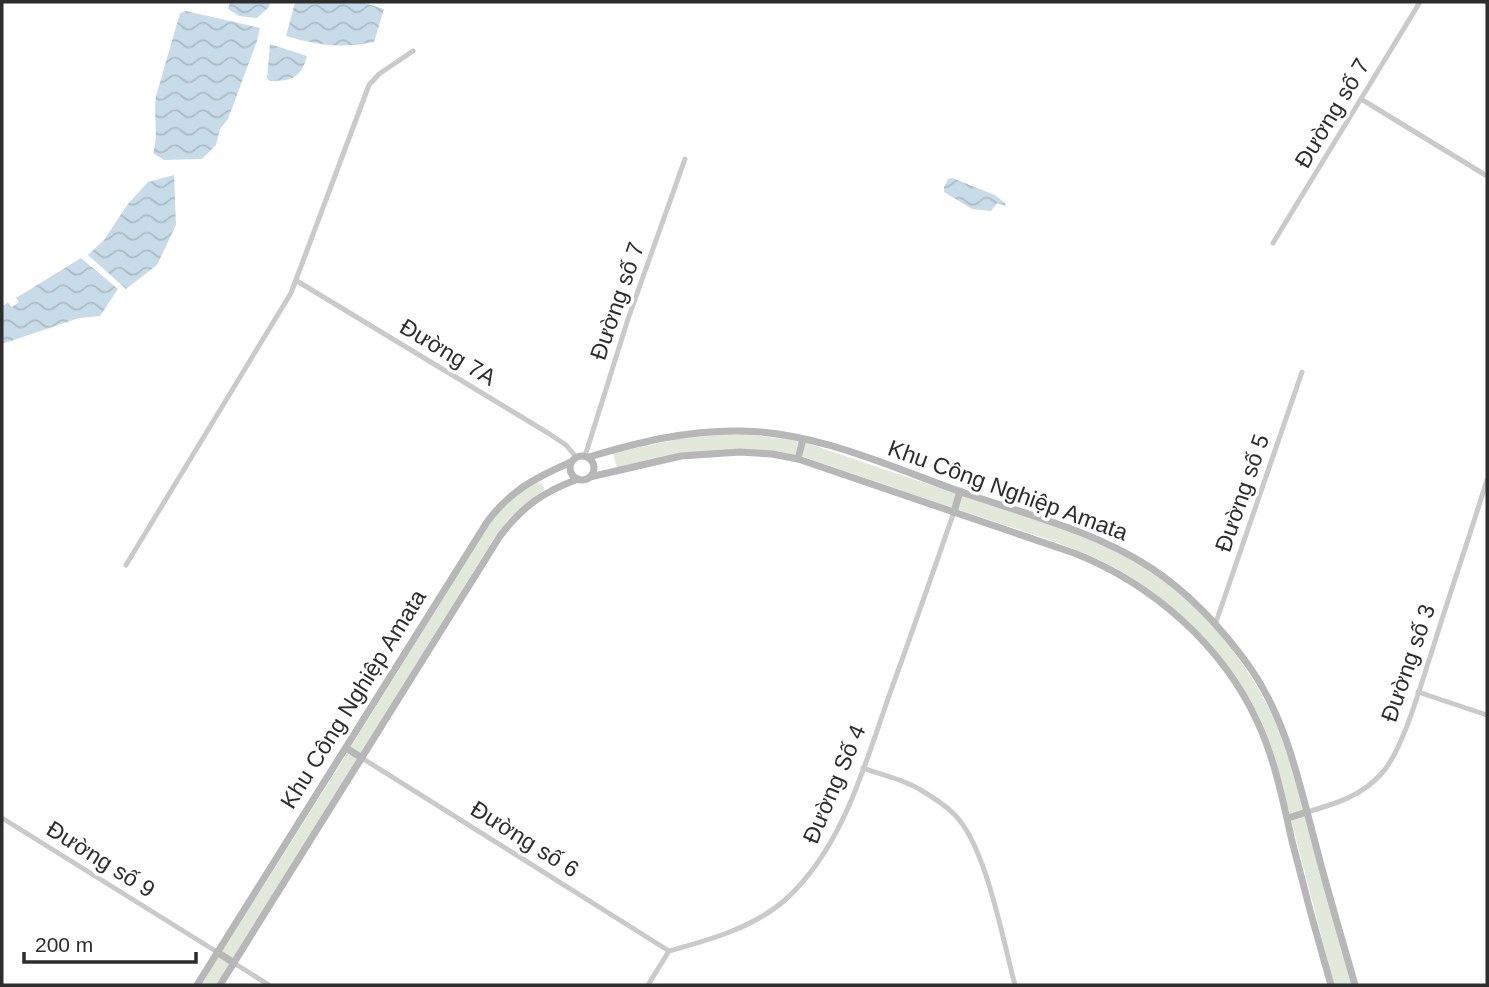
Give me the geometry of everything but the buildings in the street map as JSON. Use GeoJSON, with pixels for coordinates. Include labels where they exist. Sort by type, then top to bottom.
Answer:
{"type":"FeatureCollection","features":[{"type":"Feature","properties":{"kind":"street","name":"Đường số 7"},"geometry":{"type":"LineString","coordinates":[[1273,243],[1420,2]]}},
{"type":"Feature","properties":{"kind":"street"},"geometry":{"type":"LineString","coordinates":[[126,565],[297,281],[369,85],[379,74],[413,51]]}},
{"type":"Feature","properties":{"kind":"street"},"geometry":{"type":"LineString","coordinates":[[1361,99],[1487,176]]}},
{"type":"Feature","properties":{"kind":"street","name":"Đường số 7"},"geometry":{"type":"LineString","coordinates":[[587,456],[628,319],[685,159]]}},
{"type":"Feature","properties":{"kind":"street","name":"Đường 7A"},"geometry":{"type":"LineString","coordinates":[[297,281],[548,433],[566,445],[574,459]]}},
{"type":"Feature","properties":{"kind":"street","name":"Đường số 5"},"geometry":{"type":"LineString","coordinates":[[1215,625],[1302,372]]}},
{"type":"Feature","properties":{"kind":"street","name":"Khu Công Nghiệp Amata"},"geometry":{"type":"LineString","coordinates":[[587,456],[693,433],[743,431],[803,439],[1087,536],[1114,548],[1161,576],[1215,625],[1250,667],[1274,709],[1289,746],[1355,985]]}},
{"type":"Feature","properties":{"kind":"street"},"geometry":{"type":"LineString","coordinates":[[798,458],[803,439]]}},
{"type":"Feature","properties":{"kind":"street","name":"Khu Công Nghiệp Amata"},"geometry":{"type":"LineString","coordinates":[[590,477],[681,456],[708,453],[740,452],[798,458],[1092,561],[1143,590],[1199,637],[1238,686],[1265,740],[1331,985]]}},
{"type":"Feature","properties":{"kind":"street"},"geometry":{"type":"LineString","coordinates":[[587,456],[594,467],[590,477],[578,479],[570,471],[574,459],[587,456]]}},
{"type":"Feature","properties":{"kind":"street","name":"Khu Công Nghiệp Amata"},"geometry":{"type":"LineString","coordinates":[[197,985],[468,549],[499,506],[523,486],[574,459]]}},
{"type":"Feature","properties":{"kind":"street","name":"Khu Công Nghiệp Amata"},"geometry":{"type":"LineString","coordinates":[[220,985],[506,528],[530,503],[549,490],[578,479]]}},
{"type":"Feature","properties":{"kind":"street","name":"Đường số 3"},"geometry":{"type":"LineString","coordinates":[[1307,812],[1345,800],[1363,790],[1380,775],[1396,751],[1487,480]]}},
{"type":"Feature","properties":{"kind":"street"},"geometry":{"type":"LineString","coordinates":[[954,512],[960,491]]}},
{"type":"Feature","properties":{"kind":"street"},"geometry":{"type":"LineString","coordinates":[[1478,509],[1487,513]]}},
{"type":"Feature","properties":{"kind":"street","name":"Đường Số 4"},"geometry":{"type":"LineString","coordinates":[[669,951],[734,930],[759,918],[784,901],[814,870],[826,852],[863,768],[954,512]]}},
{"type":"Feature","properties":{"kind":"street"},"geometry":{"type":"LineString","coordinates":[[1418,692],[1487,715]]}},
{"type":"Feature","properties":{"kind":"street"},"geometry":{"type":"LineString","coordinates":[[346,748],[362,758]]}},
{"type":"Feature","properties":{"kind":"street","name":"Đường số 6"},"geometry":{"type":"LineString","coordinates":[[362,758],[669,951]]}},
{"type":"Feature","properties":{"kind":"street"},"geometry":{"type":"LineString","coordinates":[[863,768],[917,787],[954,814],[963,825],[984,872],[1015,985]]}},
{"type":"Feature","properties":{"kind":"street"},"geometry":{"type":"LineString","coordinates":[[1288,818],[1307,812]]}},
{"type":"Feature","properties":{"kind":"street","name":"Đường số 9"},"geometry":{"type":"LineString","coordinates":[[2,818],[217,952]]}},
{"type":"Feature","properties":{"kind":"street"},"geometry":{"type":"LineString","coordinates":[[648,985],[669,951]]}},
{"type":"Feature","properties":{"kind":"street"},"geometry":{"type":"LineString","coordinates":[[217,952],[269,985]]}},
{"type":"Feature","properties":{"kind":"shaded area"},"geometry":{"type":"Polygon","coordinates":[[[743,434],[800,441],[797,455],[728,450],[663,458],[617,468],[613,453],[693,436],[743,434]]]}},
{"type":"Feature","properties":{"kind":"shaded area"},"geometry":{"type":"Polygon","coordinates":[[[804,442],[957,494],[953,508],[801,456],[804,442]]]}},
{"type":"Feature","properties":{"kind":"shaded area"},"geometry":{"type":"Polygon","coordinates":[[[535,482],[542,484],[545,489],[509,519],[497,534],[360,755],[350,748],[489,524],[513,497],[535,482]]]}},
{"type":"Feature","properties":{"kind":"shaded area"},"geometry":{"type":"Polygon","coordinates":[[[961,495],[1056,527],[1112,550],[1141,566],[1193,606],[1217,630],[1256,684],[1288,752],[1304,811],[1290,815],[1274,753],[1260,718],[1230,669],[1190,624],[1144,586],[1093,557],[957,509],[961,495]]]}},
{"type":"Feature","properties":{"kind":"shaded area"},"geometry":{"type":"Polygon","coordinates":[[[348,752],[358,758],[232,960],[221,953],[348,752]]]}},
{"type":"Feature","properties":{"kind":"shaded area"},"geometry":{"type":"Polygon","coordinates":[[[1305,815],[1352,985],[1334,985],[1291,819],[1305,815]]]}},
{"type":"Feature","properties":{"kind":"shaded area"},"geometry":{"type":"Polygon","coordinates":[[[219,956],[230,963],[216,985],[200,985],[219,956]]]}},
{"type":"Feature","properties":{"kind":"water"},"geometry":{"type":"Polygon","coordinates":[[[230,2],[270,2],[269,7],[257,18],[239,16],[228,9],[230,2]]]}},
{"type":"Feature","properties":{"kind":"water"},"geometry":{"type":"Polygon","coordinates":[[[295,2],[361,2],[384,9],[374,42],[329,45],[286,36],[295,2]]]}},
{"type":"Feature","properties":{"kind":"water"},"geometry":{"type":"Polygon","coordinates":[[[186,11],[260,28],[216,145],[202,159],[164,160],[153,153],[156,139],[156,96],[180,13],[186,11]]]}},
{"type":"Feature","properties":{"kind":"water"},"geometry":{"type":"Polygon","coordinates":[[[270,44],[307,56],[298,74],[284,80],[270,81],[267,78],[270,44]]]}},
{"type":"Feature","properties":{"kind":"water"},"geometry":{"type":"Polygon","coordinates":[[[174,175],[176,225],[157,265],[126,289],[88,255],[104,240],[127,205],[148,182],[174,175]]]}},
{"type":"Feature","properties":{"kind":"water"},"geometry":{"type":"Polygon","coordinates":[[[952,178],[995,195],[1006,206],[997,203],[991,211],[972,209],[944,192],[948,179],[952,178]]]}},
{"type":"Feature","properties":{"kind":"water"},"geometry":{"type":"Polygon","coordinates":[[[81,258],[118,289],[100,316],[79,318],[2,344],[2,306],[8,303],[12,307],[19,302],[16,298],[81,258]]]}}]}
